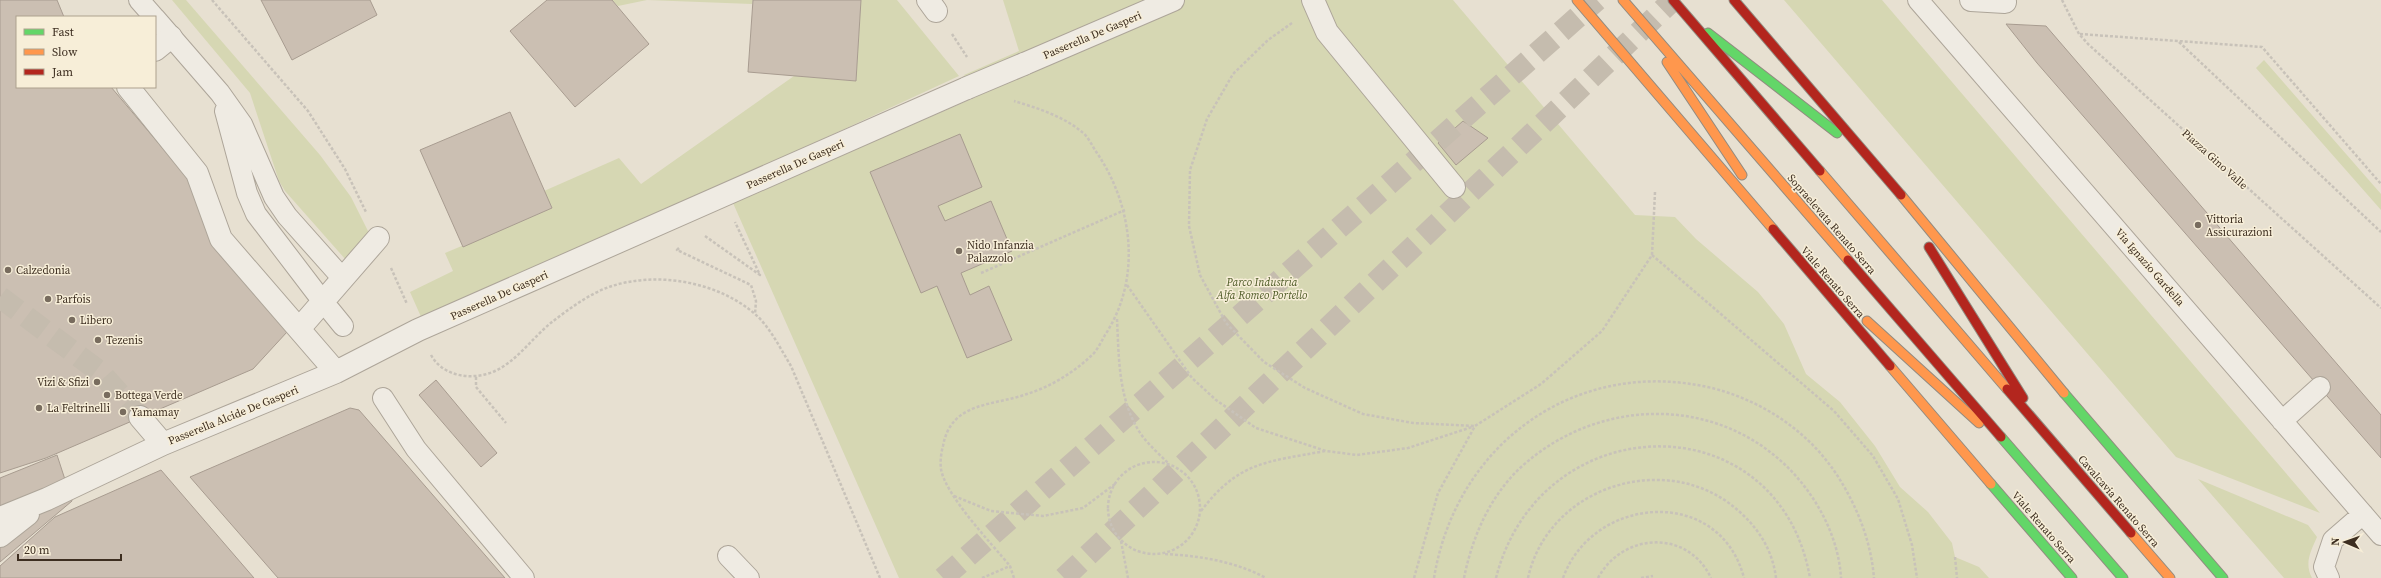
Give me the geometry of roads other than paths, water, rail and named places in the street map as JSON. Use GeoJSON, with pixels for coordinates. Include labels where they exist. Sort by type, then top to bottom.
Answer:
{"type":"FeatureCollection","features":[{"type":"Feature","properties":{"kind":"main road","name":"Viale Renato Serra"},"geometry":{"type":"LineString","coordinates":[[1578,0],[2072,578]]}},
{"type":"Feature","properties":{"kind":"main road","name":"Sopraelevata Renato Serra"},"geometry":{"type":"LineString","coordinates":[[1623,0],[2023,463]]}},
{"type":"Feature","properties":{"kind":"main road"},"geometry":{"type":"LineString","coordinates":[[1673,0],[2050,439]]}},
{"type":"Feature","properties":{"kind":"main road"},"geometry":{"type":"LineString","coordinates":[[1734,0],[1876,164],[2073,405],[2223,578]]}},
{"type":"Feature","properties":{"kind":"main road"},"geometry":{"type":"LineString","coordinates":[[1634,13],[1797,258],[2023,463],[2123,578]]}},
{"type":"Feature","properties":{"kind":"main road"},"geometry":{"type":"LineString","coordinates":[[1688,17],[1876,164],[2050,439]]}},
{"type":"Feature","properties":{"kind":"main road","name":"Cavalcavia Renato Serra"},"geometry":{"type":"LineString","coordinates":[[2050,439],[2170,578]]}},
{"type":"Feature","properties":{"kind":"street","name":"Passerella De Gasperi"},"geometry":{"type":"LineString","coordinates":[[418,330],[723,197],[967,88],[1173,0]]}},
{"type":"Feature","properties":{"kind":"street"},"geometry":{"type":"LineString","coordinates":[[1971,0],[2006,2]]}},
{"type":"Feature","properties":{"kind":"street"},"geometry":{"type":"LineString","coordinates":[[1314,4],[1327,32],[1454,187]]}},
{"type":"Feature","properties":{"kind":"street"},"geometry":{"type":"LineString","coordinates":[[129,88],[197,173],[221,239],[336,372]]}},
{"type":"Feature","properties":{"kind":"street"},"geometry":{"type":"LineString","coordinates":[[300,329],[378,238]]}},
{"type":"Feature","properties":{"kind":"street","name":"Passerella Alcide De Gasperi"},"geometry":{"type":"LineString","coordinates":[[47,499],[163,444],[336,372],[418,330]]}},
{"type":"Feature","properties":{"kind":"street"},"geometry":{"type":"LineString","coordinates":[[140,417],[163,444]]}},
{"type":"Feature","properties":{"kind":"street"},"geometry":{"type":"LineString","coordinates":[[0,518],[47,499]]}},
{"type":"Feature","properties":{"kind":"street"},"geometry":{"type":"LineString","coordinates":[[0,536],[47,499]]}},
{"type":"Feature","properties":{"kind":"lane"},"geometry":{"type":"LineString","coordinates":[[139,0],[152,16]]}},
{"type":"Feature","properties":{"kind":"lane","name":"Via Ignazio Gardella"},"geometry":{"type":"LineString","coordinates":[[1918,0],[2381,534]]}},
{"type":"Feature","properties":{"kind":"lane"},"geometry":{"type":"LineString","coordinates":[[156,24],[163,44],[220,93],[242,124],[274,197],[287,216],[336,271]]}},
{"type":"Feature","properties":{"kind":"lane"},"geometry":{"type":"LineString","coordinates":[[220,93],[247,192],[256,214],[317,294]]}},
{"type":"Feature","properties":{"kind":"lane"},"geometry":{"type":"LineString","coordinates":[[330,310],[342,326]]}},
{"type":"Feature","properties":{"kind":"lane"},"geometry":{"type":"LineString","coordinates":[[2282,421],[2320,387]]}},
{"type":"Feature","properties":{"kind":"lane"},"geometry":{"type":"LineString","coordinates":[[383,398],[416,449],[524,578]]}},
{"type":"Feature","properties":{"kind":"lane"},"geometry":{"type":"LineString","coordinates":[[2329,578],[2324,567],[2333,540],[2363,514]]}},
{"type":"Feature","properties":{"kind":"lane"},"geometry":{"type":"LineString","coordinates":[[728,556],[749,578]]}},
{"type":"Feature","properties":{"kind":"tunnel"},"geometry":{"type":"LineString","coordinates":[[943,578],[1597,0]]}},
{"type":"Feature","properties":{"kind":"tunnel"},"geometry":{"type":"LineString","coordinates":[[1064,578],[1673,0]]}},
{"type":"Feature","properties":{"kind":"tunnel"},"geometry":{"type":"LineString","coordinates":[[0,297],[100,372],[140,417]]}},
{"type":"Feature","properties":{"kind":"place","name":"Vittoria Assicurazioni"},"geometry":{"type":"Point","coordinates":[2198,225]}},
{"type":"Feature","properties":{"kind":"place","name":"Nido Infanzia Palazzolo"},"geometry":{"type":"Point","coordinates":[959,251]}},
{"type":"Feature","properties":{"kind":"place","name":"Calzedonia"},"geometry":{"type":"Point","coordinates":[8,270]}},
{"type":"Feature","properties":{"kind":"place","name":"Parfois"},"geometry":{"type":"Point","coordinates":[48,299]}},
{"type":"Feature","properties":{"kind":"place","name":"Libero"},"geometry":{"type":"Point","coordinates":[72,320]}},
{"type":"Feature","properties":{"kind":"place","name":"Tezenis"},"geometry":{"type":"Point","coordinates":[98,340]}},
{"type":"Feature","properties":{"kind":"place","name":"Vizi & Sfizi"},"geometry":{"type":"Point","coordinates":[97,382]}},
{"type":"Feature","properties":{"kind":"place","name":"Bottega Verde"},"geometry":{"type":"Point","coordinates":[107,395]}},
{"type":"Feature","properties":{"kind":"place","name":"La Feltrinelli"},"geometry":{"type":"Point","coordinates":[39,408]}},
{"type":"Feature","properties":{"kind":"place","name":"Yamamay"},"geometry":{"type":"Point","coordinates":[123,412]}},
{"type":"Feature","properties":{"kind":"park label","name":"Parco Industria Alfa Romeo Portello"},"geometry":{"type":"Point","coordinates":[1262,288]}}]}
